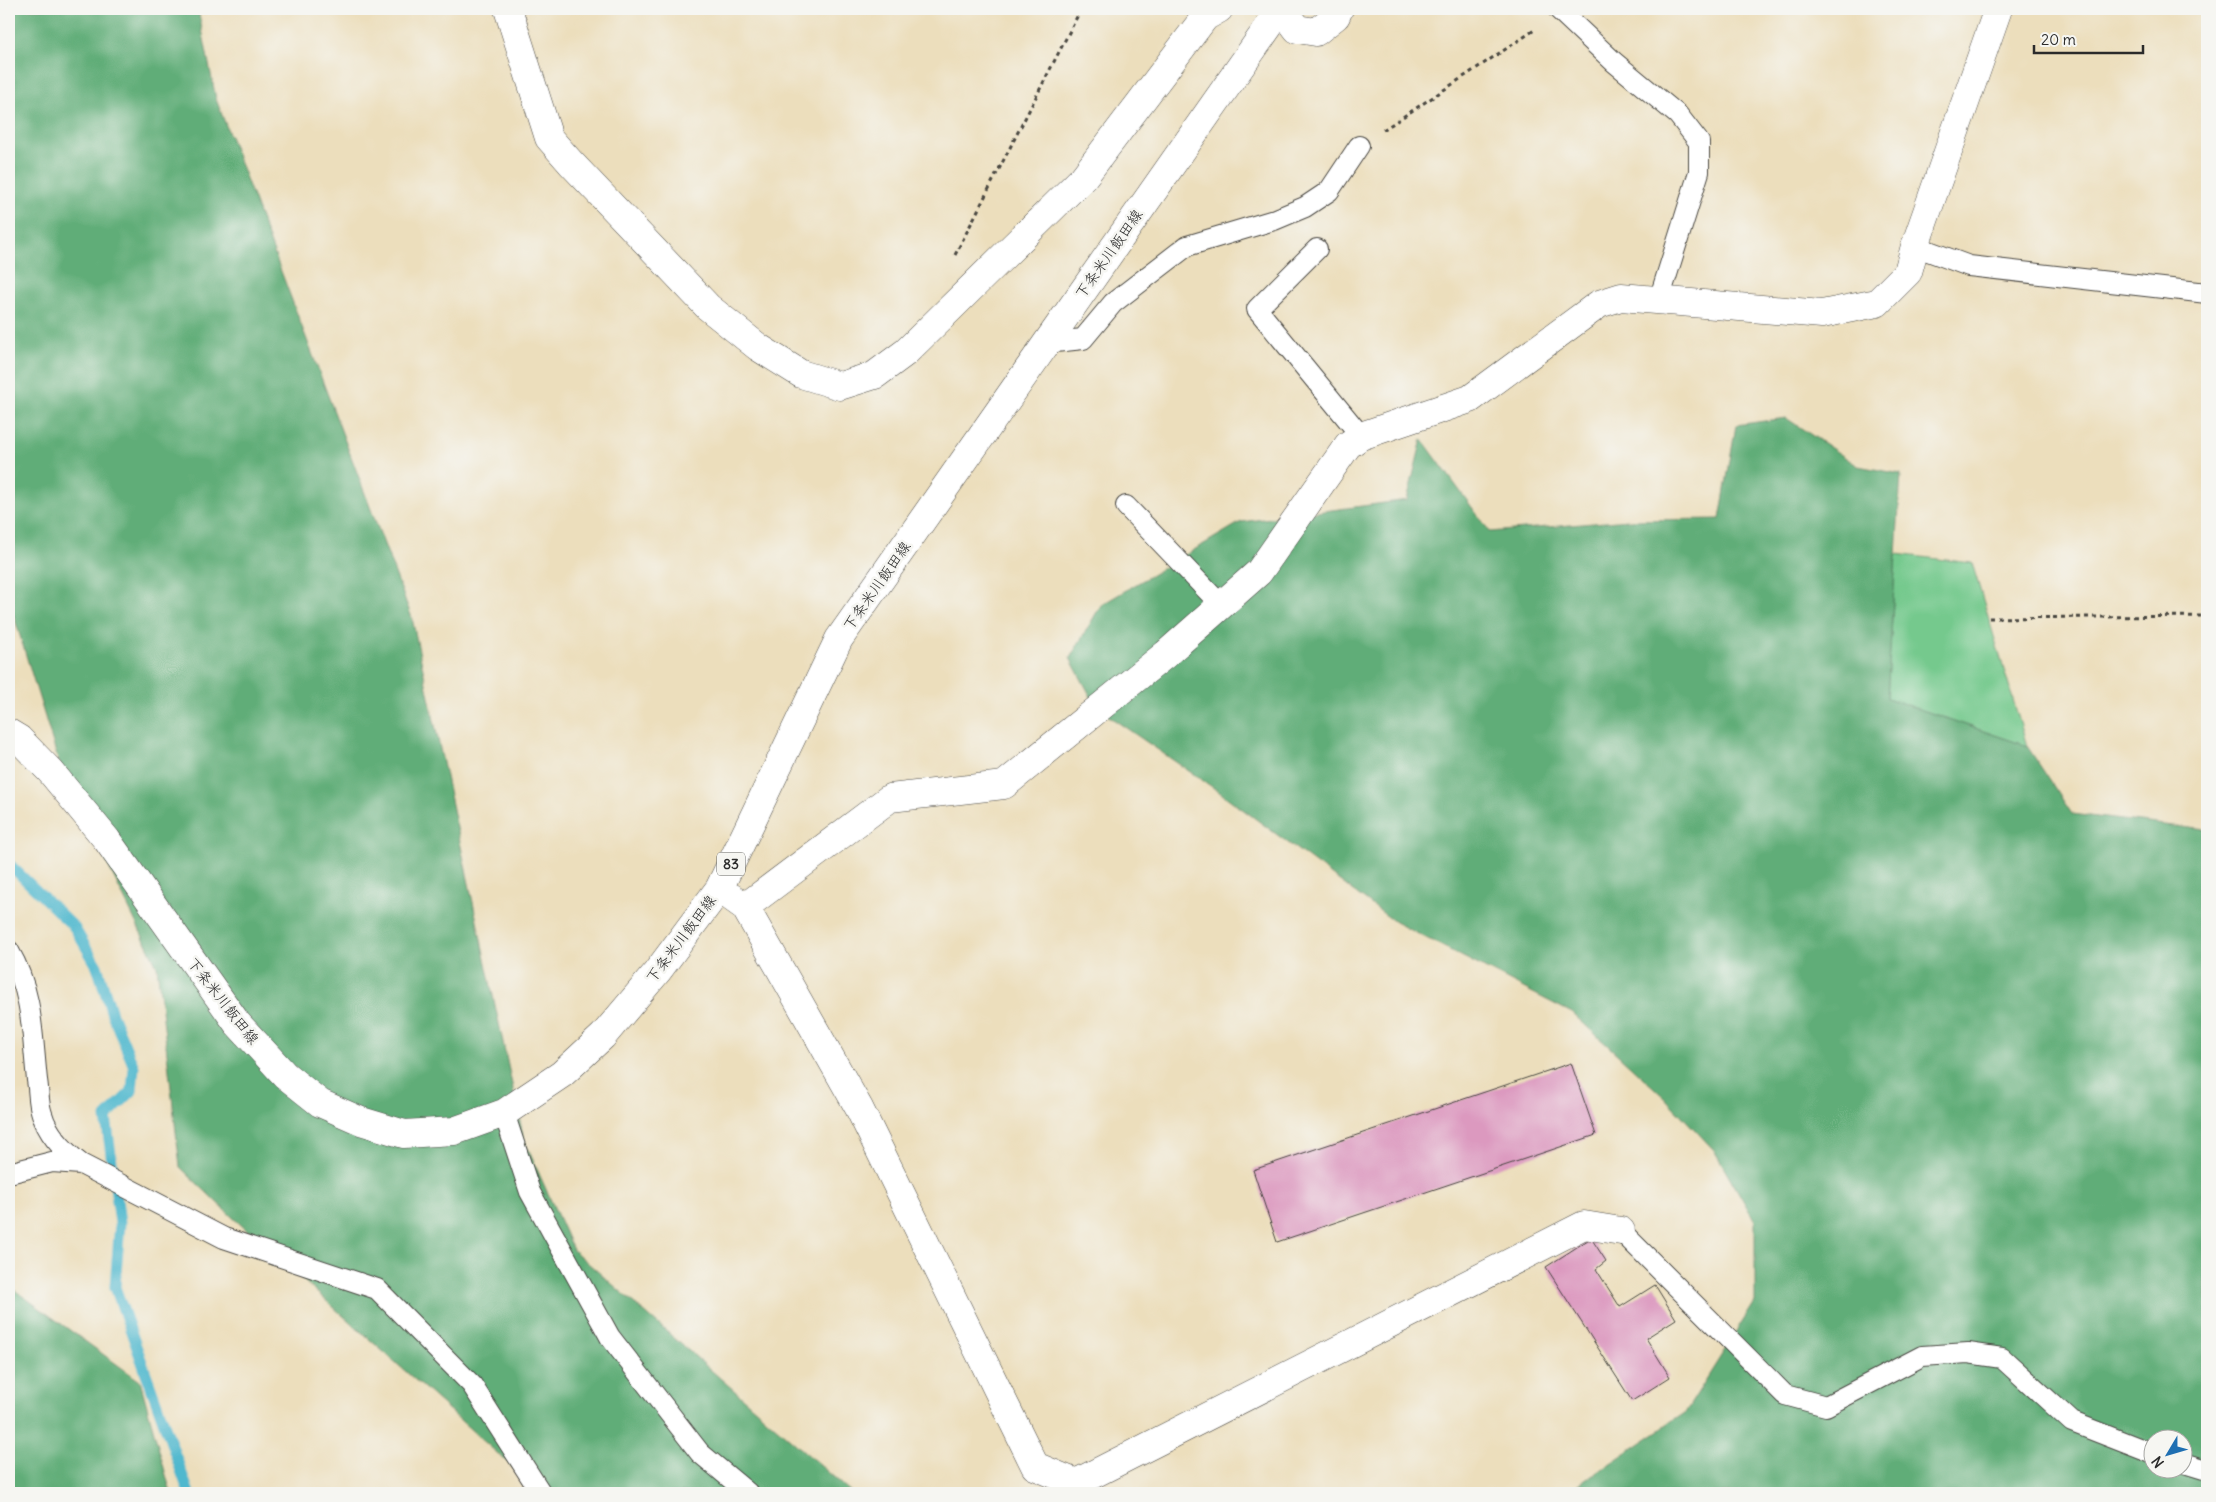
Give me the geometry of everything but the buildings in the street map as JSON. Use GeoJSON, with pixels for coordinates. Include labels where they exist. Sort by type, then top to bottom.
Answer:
{"type":"FeatureCollection","features":[{"type":"Feature","properties":{"kind":"street"},"geometry":{"type":"LineString","coordinates":[[508,9],[550,138],[571,163],[708,307],[758,347],[801,374],[840,386],[875,375],[906,352],[1083,178],[1205,17],[1219,9]]}},
{"type":"Feature","properties":{"kind":"street"},"geometry":{"type":"LineString","coordinates":[[1282,9],[1297,29],[1316,32],[1336,16],[1339,9]]}},
{"type":"Feature","properties":{"kind":"street","name":"下条米川飯田線"},"geometry":{"type":"LineString","coordinates":[[9,733],[18,739],[51,772],[107,840],[237,1023],[285,1075],[320,1103],[360,1121],[404,1134],[454,1131],[504,1113],[562,1074],[603,1036],[657,972],[719,889],[839,639],[1282,9]]}},
{"type":"Feature","properties":{"kind":"street"},"geometry":{"type":"LineString","coordinates":[[744,907],[890,798],[1004,785],[1166,654],[1259,572],[1348,445],[1361,436],[1470,399],[1599,304],[1621,297],[1822,314],[1877,303],[1908,272],[1915,246],[1998,9]]}},
{"type":"Feature","properties":{"kind":"street"},"geometry":{"type":"LineString","coordinates":[[719,889],[744,907],[859,1108],[1035,1466],[1076,1483],[1584,1225],[1622,1231]]}},
{"type":"Feature","properties":{"kind":"lane"},"geometry":{"type":"LineString","coordinates":[[1560,11],[1614,62],[1678,115],[1698,142],[1699,172],[1659,300]]}},
{"type":"Feature","properties":{"kind":"lane"},"geometry":{"type":"LineString","coordinates":[[1046,343],[1083,339],[1113,303],[1187,246],[1274,220],[1305,207],[1329,190],[1359,146]]}},
{"type":"Feature","properties":{"kind":"lane"},"geometry":{"type":"LineString","coordinates":[[1915,246],[1969,266],[2207,293]]}},
{"type":"Feature","properties":{"kind":"lane"},"geometry":{"type":"LineString","coordinates":[[1317,249],[1257,309],[1361,436]]}},
{"type":"Feature","properties":{"kind":"lane"},"geometry":{"type":"LineString","coordinates":[[1126,506],[1221,605]]}},
{"type":"Feature","properties":{"kind":"lane"},"geometry":{"type":"LineString","coordinates":[[9,951],[20,970],[28,1000],[41,1113],[51,1133],[63,1150],[85,1167],[224,1238],[378,1289],[472,1386],[541,1493]]}},
{"type":"Feature","properties":{"kind":"lane"},"geometry":{"type":"LineString","coordinates":[[504,1113],[530,1192],[610,1338],[700,1453],[748,1493]]}},
{"type":"Feature","properties":{"kind":"lane"},"geometry":{"type":"LineString","coordinates":[[9,1173],[52,1162],[85,1167]]}},
{"type":"Feature","properties":{"kind":"lane"},"geometry":{"type":"LineString","coordinates":[[1622,1231],[1785,1395],[1826,1406],[1922,1356],[1968,1353],[2002,1358],[2072,1422],[2144,1450]]}},
{"type":"Feature","properties":{"kind":"lane"},"geometry":{"type":"LineString","coordinates":[[2194,1466],[2207,1470]]}},
{"type":"Feature","properties":{"kind":"path"},"geometry":{"type":"LineString","coordinates":[[951,264],[1081,9]]}},
{"type":"Feature","properties":{"kind":"path"},"geometry":{"type":"LineString","coordinates":[[1359,146],[1560,11]]}},
{"type":"Feature","properties":{"kind":"path"},"geometry":{"type":"LineString","coordinates":[[1989,618],[2207,616]]}},
{"type":"Feature","properties":{"kind":"green space"},"geometry":{"type":"Polygon","coordinates":[[[9,9],[198,9],[216,99],[412,618],[524,1140],[573,1250],[852,1493],[542,1493],[230,1215],[180,1167],[157,966],[60,766],[9,600],[9,9]]]}},
{"type":"Feature","properties":{"kind":"green space"},"geometry":{"type":"Polygon","coordinates":[[[1786,418],[1858,466],[1901,474],[1887,698],[2027,746],[2072,814],[2207,830],[2207,1493],[1566,1493],[1685,1413],[1755,1302],[1755,1221],[1714,1150],[1664,1097],[1572,1013],[1395,922],[1218,791],[1097,708],[1070,658],[1101,605],[1241,522],[1407,500],[1422,439],[1490,532],[1628,520],[1720,519],[1736,425],[1786,418]]]}},
{"type":"Feature","properties":{"kind":"green space"},"geometry":{"type":"Polygon","coordinates":[[[1896,554],[1972,563],[2027,746],[1887,698],[1896,554]]]}},
{"type":"Feature","properties":{"kind":"green space"},"geometry":{"type":"Polygon","coordinates":[[[9,1286],[140,1381],[171,1493],[9,1493],[9,1286]]]}},
{"type":"Feature","properties":{"kind":"waterway"},"geometry":{"type":"LineString","coordinates":[[9,864],[74,927],[97,966],[112,1014],[134,1067],[132,1091],[106,1117],[120,1223],[115,1287],[189,1493]]}}]}
